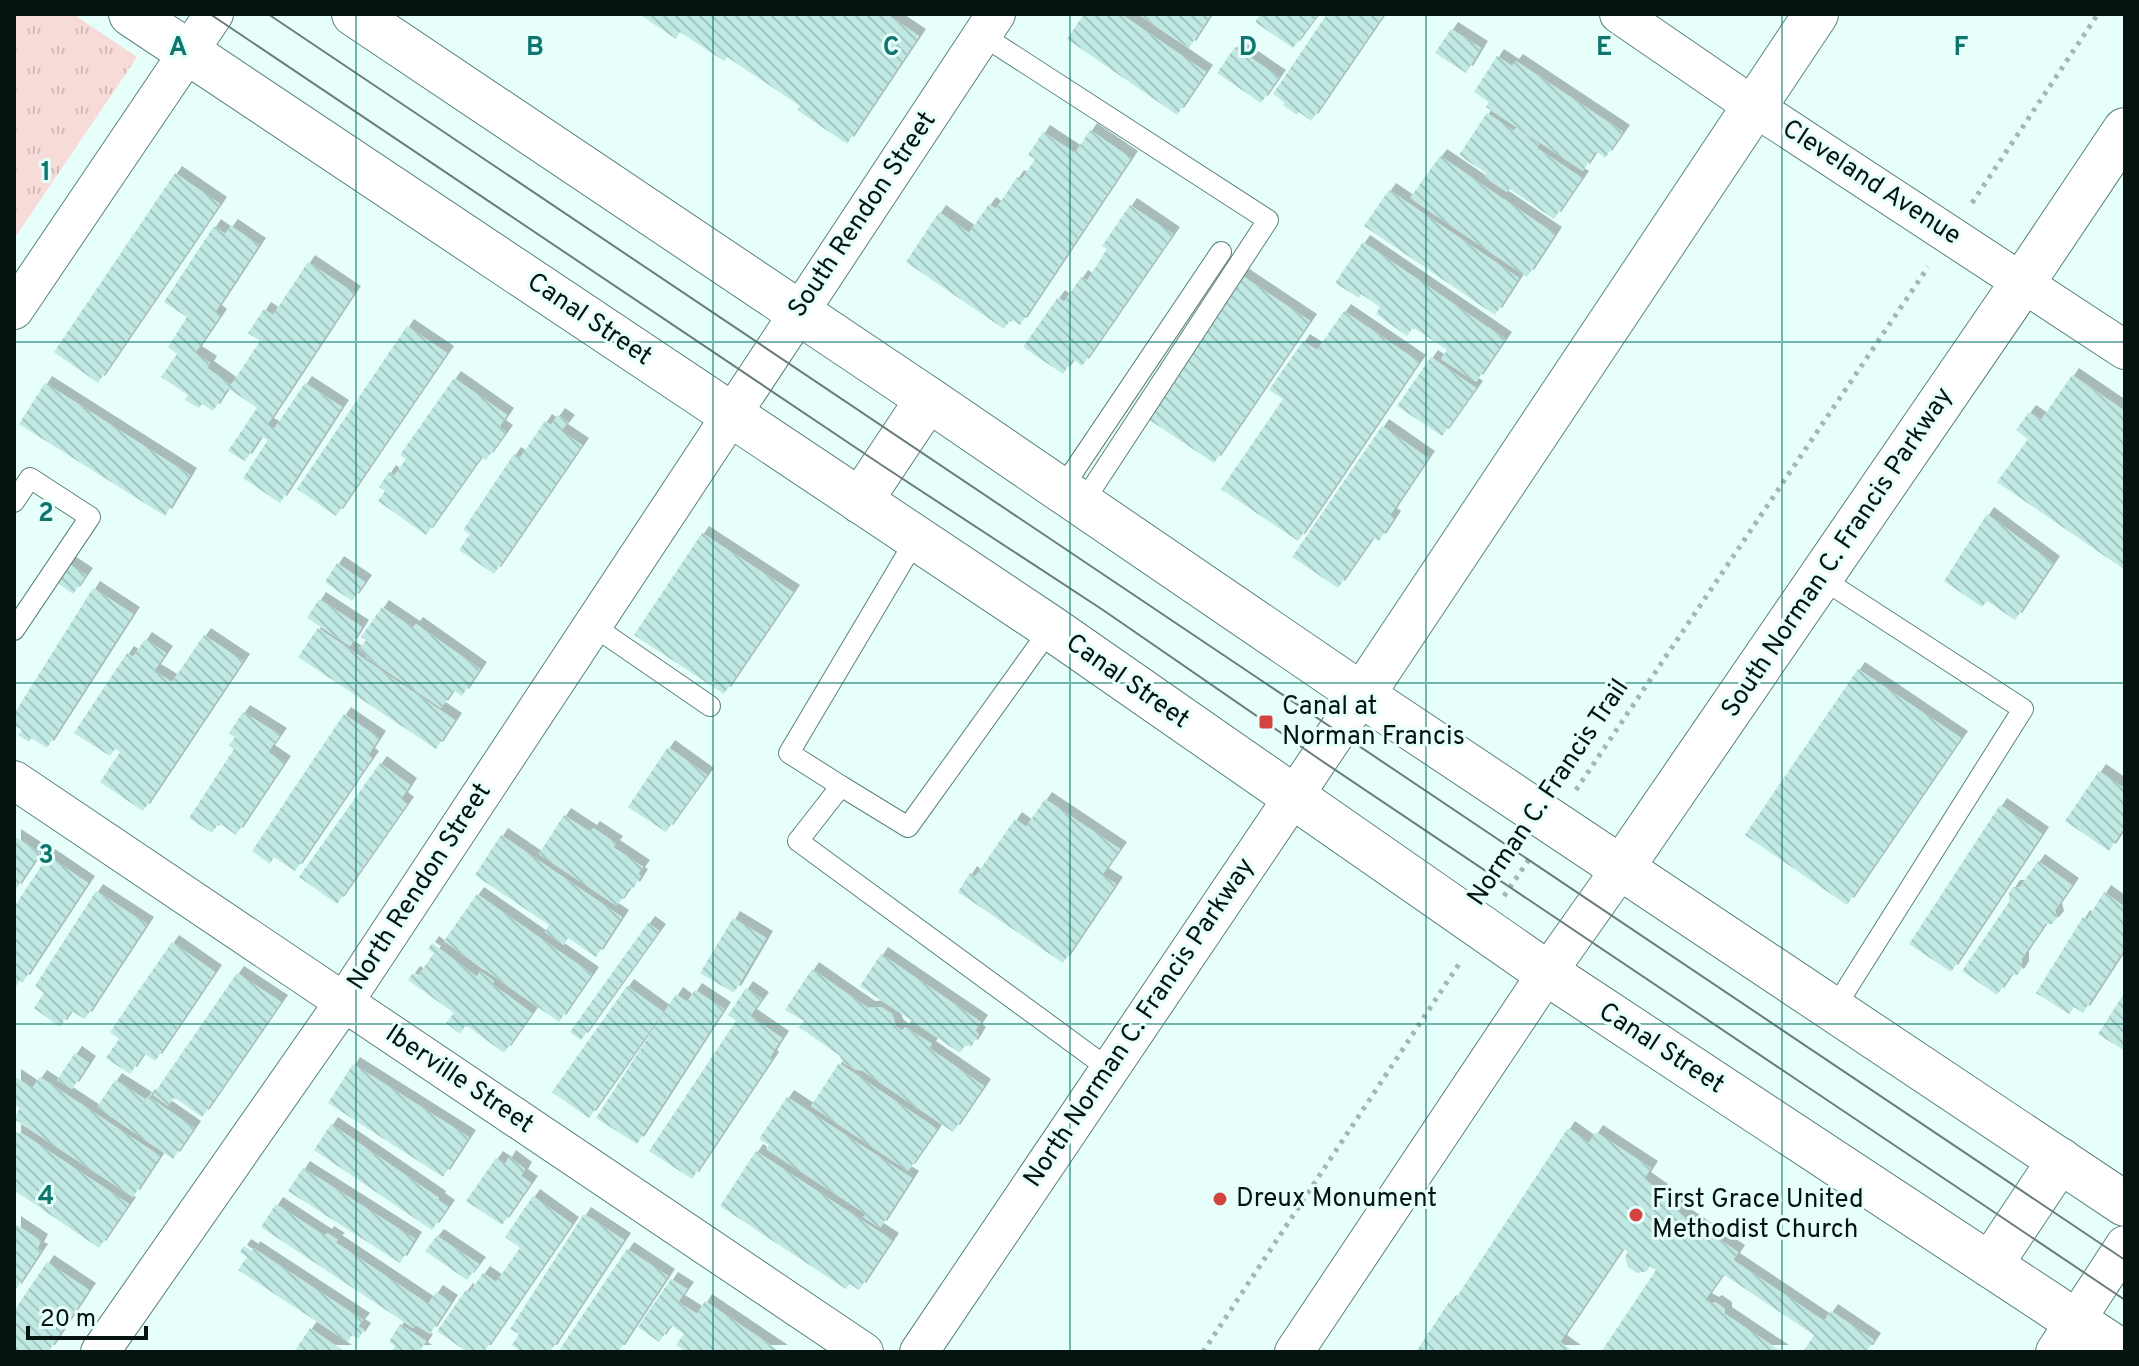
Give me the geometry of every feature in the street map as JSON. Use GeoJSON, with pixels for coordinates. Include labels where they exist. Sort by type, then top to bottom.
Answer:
{"type":"FeatureCollection","features":[{"type":"Feature","properties":{"kind":"main road","name":"Canal Street"},"geometry":{"type":"LineString","coordinates":[[131,14],[1051,628],[1547,973],[1990,1265],[2065,1336],[2122,1352]]}},
{"type":"Feature","properties":{"kind":"main road"},"geometry":{"type":"LineString","coordinates":[[354,14],[1362,695],[2125,1204]]}},
{"type":"Feature","properties":{"kind":"main road"},"geometry":{"type":"LineString","coordinates":[[1362,695],[1816,14]]}},
{"type":"Feature","properties":{"kind":"main road","name":"South Norman C. Francis Parkway"},"geometry":{"type":"LineString","coordinates":[[1622,867],[2125,130]]}},
{"type":"Feature","properties":{"kind":"main road"},"geometry":{"type":"LineString","coordinates":[[860,501],[928,399]]}},
{"type":"Feature","properties":{"kind":"main road"},"geometry":{"type":"LineString","coordinates":[[1990,1265],[2060,1160]]}},
{"type":"Feature","properties":{"kind":"street"},"geometry":{"type":"LineString","coordinates":[[14,310],[214,14]]}},
{"type":"Feature","properties":{"kind":"street","name":"Cleveland Avenue"},"geometry":{"type":"LineString","coordinates":[[1619,14],[1753,106],[2125,350]]}},
{"type":"Feature","properties":{"kind":"street","name":"South Rendon Street"},"geometry":{"type":"LineString","coordinates":[[730,415],[989,24]]}},
{"type":"Feature","properties":{"kind":"street","name":"North Rendon Street"},"geometry":{"type":"LineString","coordinates":[[100,1352],[344,1002],[730,415]]}},
{"type":"Feature","properties":{"kind":"street","name":"North Norman C. Francis Parkway"},"geometry":{"type":"LineString","coordinates":[[919,1352],[1362,695]]}},
{"type":"Feature","properties":{"kind":"street","name":"Iberville Street"},"geometry":{"type":"LineString","coordinates":[[14,780],[864,1352]]}},
{"type":"Feature","properties":{"kind":"street","name":"South Norman C. Francis Parkway"},"geometry":{"type":"LineString","coordinates":[[1547,973],[1622,867]]}},
{"type":"Feature","properties":{"kind":"street"},"geometry":{"type":"LineString","coordinates":[[1295,1352],[1547,973]]}},
{"type":"Feature","properties":{"kind":"street"},"geometry":{"type":"LineString","coordinates":[[2065,1336],[2125,1245]]}},
{"type":"Feature","properties":{"kind":"lane"},"geometry":{"type":"LineString","coordinates":[[989,24],[1268,220],[1071,497]]}},
{"type":"Feature","properties":{"kind":"lane"},"geometry":{"type":"LineString","coordinates":[[1071,497],[1221,252]]}},
{"type":"Feature","properties":{"kind":"lane"},"geometry":{"type":"LineString","coordinates":[[14,502],[30,478],[90,517],[14,630]]}},
{"type":"Feature","properties":{"kind":"lane"},"geometry":{"type":"LineString","coordinates":[[916,539],[789,753],[908,827],[1051,628]]}},
{"type":"Feature","properties":{"kind":"lane"},"geometry":{"type":"LineString","coordinates":[[1821,578],[2023,709],[1834,1009]]}},
{"type":"Feature","properties":{"kind":"lane"},"geometry":{"type":"LineString","coordinates":[[592,625],[710,706]]}},
{"type":"Feature","properties":{"kind":"lane"},"geometry":{"type":"LineString","coordinates":[[841,786],[798,841],[1109,1069]]}},
{"type":"Feature","properties":{"kind":"path"},"geometry":{"type":"LineString","coordinates":[[1966,212],[2098,14]]}},
{"type":"Feature","properties":{"kind":"path","name":"Norman C. Francis Trail"},"geometry":{"type":"LineString","coordinates":[[1203,1352],[1482,929],[1933,260]]}},
{"type":"Feature","properties":{"kind":"green space"},"geometry":{"type":"Polygon","coordinates":[[[14,14],[73,14],[137,57],[14,239],[14,14]]]}},
{"type":"Feature","properties":{"kind":"building"},"geometry":{"type":"Polygon","coordinates":[[[639,14],[886,14],[919,36],[847,144],[797,110],[800,106],[727,57],[724,61],[680,32],[676,39],[639,14]]]}},
{"type":"Feature","properties":{"kind":"building"},"geometry":{"type":"Polygon","coordinates":[[[1084,14],[1121,14],[1206,72],[1177,115],[1067,39],[1084,14]]]}},
{"type":"Feature","properties":{"kind":"building"},"geometry":{"type":"Polygon","coordinates":[[[1138,14],[1211,14],[1189,48],[1138,14]]]}},
{"type":"Feature","properties":{"kind":"building"},"geometry":{"type":"Polygon","coordinates":[[[1261,14],[1318,14],[1293,48],[1255,22],[1261,14]]]}},
{"type":"Feature","properties":{"kind":"building"},"geometry":{"type":"Polygon","coordinates":[[[1327,14],[1384,14],[1311,121],[1299,112],[1297,115],[1273,94],[1327,14]]]}},
{"type":"Feature","properties":{"kind":"building"},"geometry":{"type":"Polygon","coordinates":[[[1451,29],[1481,48],[1466,73],[1435,53],[1451,29]]]}},
{"type":"Feature","properties":{"kind":"building"},"geometry":{"type":"Polygon","coordinates":[[[1235,47],[1279,77],[1261,103],[1217,73],[1235,47]]]}},
{"type":"Feature","properties":{"kind":"building"},"geometry":{"type":"Polygon","coordinates":[[[1497,56],[1512,66],[1516,61],[1623,132],[1605,158],[1596,151],[1583,171],[1486,107],[1489,102],[1474,92],[1497,56]]]}},
{"type":"Feature","properties":{"kind":"building"},"geometry":{"type":"Polygon","coordinates":[[[1487,113],[1514,131],[1516,128],[1539,144],[1537,148],[1582,178],[1554,219],[1510,189],[1507,192],[1484,177],[1486,173],[1459,155],[1487,113]]]}},
{"type":"Feature","properties":{"kind":"building"},"geometry":{"type":"Polygon","coordinates":[[[1090,130],[1131,158],[1020,325],[1011,319],[1004,329],[906,262],[939,212],[969,233],[989,204],[996,209],[1017,177],[1022,179],[1035,159],[1028,155],[1043,132],[1075,153],[1090,130]]]}},
{"type":"Feature","properties":{"kind":"building"},"geometry":{"type":"Polygon","coordinates":[[[1440,156],[1555,234],[1527,277],[1410,198],[1440,156]]]}},
{"type":"Feature","properties":{"kind":"building"},"geometry":{"type":"Polygon","coordinates":[[[175,173],[220,204],[98,383],[54,352],[175,173]]]}},
{"type":"Feature","properties":{"kind":"building"},"geometry":{"type":"Polygon","coordinates":[[[1389,190],[1519,278],[1495,315],[1364,226],[1389,190]]]}},
{"type":"Feature","properties":{"kind":"building"},"geometry":{"type":"Polygon","coordinates":[[[1130,205],[1173,234],[1082,366],[1073,359],[1063,374],[1023,347],[1058,297],[1064,302],[1081,277],[1087,281],[1107,249],[1102,246],[1130,205]]]}},
{"type":"Feature","properties":{"kind":"building"},"geometry":{"type":"Polygon","coordinates":[[[214,226],[225,234],[231,226],[259,245],[215,312],[220,316],[195,353],[210,363],[207,368],[231,385],[260,341],[248,333],[264,309],[273,315],[308,262],[354,293],[267,425],[274,429],[305,383],[342,407],[280,503],[243,478],[268,440],[261,436],[245,461],[228,451],[257,408],[228,388],[213,411],[202,404],[199,408],[185,400],[188,395],[161,377],[177,354],[168,347],[187,317],[164,302],[214,226]]]}},
{"type":"Feature","properties":{"kind":"building"},"geometry":{"type":"Polygon","coordinates":[[[1363,242],[1505,339],[1476,382],[1441,359],[1447,350],[1413,327],[1407,336],[1376,314],[1380,307],[1361,294],[1359,298],[1335,283],[1363,242]]]}},
{"type":"Feature","properties":{"kind":"building"},"geometry":{"type":"Polygon","coordinates":[[[1241,275],[1310,321],[1214,463],[1145,417],[1241,275]]]}},
{"type":"Feature","properties":{"kind":"building"},"geometry":{"type":"Polygon","coordinates":[[[1344,311],[1419,362],[1298,541],[1221,489],[1283,399],[1269,390],[1303,341],[1317,350],[1344,311]]]}},
{"type":"Feature","properties":{"kind":"building"},"geometry":{"type":"Polygon","coordinates":[[[407,326],[447,353],[336,516],[297,489],[407,326]]]}},
{"type":"Feature","properties":{"kind":"building"},"geometry":{"type":"Polygon","coordinates":[[[1431,357],[1476,388],[1442,436],[1397,406],[1431,357]]]}},
{"type":"Feature","properties":{"kind":"building"},"geometry":{"type":"Polygon","coordinates":[[[2072,375],[2125,411],[2125,570],[1997,482],[2028,439],[2016,430],[2029,412],[2041,420],[2072,375]]]}},
{"type":"Feature","properties":{"kind":"building"},"geometry":{"type":"Polygon","coordinates":[[[454,378],[507,415],[499,427],[506,432],[486,460],[481,457],[426,535],[378,501],[385,491],[379,487],[389,472],[394,476],[406,459],[400,455],[454,378]]]}},
{"type":"Feature","properties":{"kind":"building"},"geometry":{"type":"Polygon","coordinates":[[[45,383],[190,475],[165,516],[19,424],[45,383]]]}},
{"type":"Feature","properties":{"kind":"building"},"geometry":{"type":"Polygon","coordinates":[[[558,415],[568,422],[561,431],[582,445],[494,574],[459,550],[470,534],[463,530],[514,454],[520,458],[545,421],[551,425],[558,415]]]}},
{"type":"Feature","properties":{"kind":"building"},"geometry":{"type":"Polygon","coordinates":[[[1382,426],[1428,458],[1390,515],[1394,518],[1379,541],[1373,537],[1338,588],[1292,557],[1382,426]]]}},
{"type":"Feature","properties":{"kind":"building"},"geometry":{"type":"Polygon","coordinates":[[[1987,514],[2053,563],[2015,620],[1987,601],[1982,607],[1944,581],[1987,514]]]}},
{"type":"Feature","properties":{"kind":"building"},"geometry":{"type":"Polygon","coordinates":[[[702,533],[793,592],[724,694],[634,635],[702,533]]]}},
{"type":"Feature","properties":{"kind":"building"},"geometry":{"type":"Polygon","coordinates":[[[68,563],[86,575],[73,594],[56,582],[68,563]]]}},
{"type":"Feature","properties":{"kind":"building"},"geometry":{"type":"Polygon","coordinates":[[[337,563],[365,582],[352,601],[325,582],[337,563]]]}},
{"type":"Feature","properties":{"kind":"building"},"geometry":{"type":"Polygon","coordinates":[[[93,588],[133,614],[47,748],[31,738],[29,742],[18,735],[22,730],[14,725],[14,714],[93,588]]]}},
{"type":"Feature","properties":{"kind":"building"},"geometry":{"type":"Polygon","coordinates":[[[319,599],[362,627],[350,646],[307,618],[319,599]]]}},
{"type":"Feature","properties":{"kind":"building"},"geometry":{"type":"Polygon","coordinates":[[[382,607],[413,628],[416,624],[480,669],[462,696],[453,690],[441,708],[366,657],[359,649],[366,640],[361,637],[382,607]]]}},
{"type":"Feature","properties":{"kind":"building"},"geometry":{"type":"Polygon","coordinates":[[[318,628],[455,720],[436,749],[298,657],[318,628]]]}},
{"type":"Feature","properties":{"kind":"building"},"geometry":{"type":"Polygon","coordinates":[[[204,635],[243,661],[143,811],[100,782],[120,752],[115,749],[110,756],[74,733],[127,653],[133,657],[145,639],[166,653],[154,671],[172,682],[204,635]]]}},
{"type":"Feature","properties":{"kind":"building"},"geometry":{"type":"Polygon","coordinates":[[[1858,669],[1961,738],[1847,905],[1745,835],[1858,669]]]}},
{"type":"Feature","properties":{"kind":"building"},"geometry":{"type":"Polygon","coordinates":[[[243,712],[280,735],[268,752],[284,763],[236,835],[219,823],[212,833],[189,818],[234,749],[229,745],[235,737],[229,733],[243,712]]]}},
{"type":"Feature","properties":{"kind":"building"},"geometry":{"type":"Polygon","coordinates":[[[344,714],[379,738],[368,755],[372,758],[295,871],[274,857],[270,864],[252,851],[344,714]]]}},
{"type":"Feature","properties":{"kind":"building"},"geometry":{"type":"Polygon","coordinates":[[[668,747],[707,775],[666,832],[628,807],[668,747]]]}},
{"type":"Feature","properties":{"kind":"building"},"geometry":{"type":"Polygon","coordinates":[[[380,763],[410,785],[401,799],[407,804],[337,904],[299,877],[380,763]]]}},
{"type":"Feature","properties":{"kind":"building"},"geometry":{"type":"Polygon","coordinates":[[[2099,771],[2125,789],[2125,826],[2109,851],[2065,821],[2099,771]]]}},
{"type":"Feature","properties":{"kind":"building"},"geometry":{"type":"Polygon","coordinates":[[[1045,799],[1120,849],[1102,875],[1116,884],[1063,963],[958,892],[970,873],[975,877],[1015,819],[1026,827],[1045,799]]]}},
{"type":"Feature","properties":{"kind":"building"},"geometry":{"type":"Polygon","coordinates":[[[2000,805],[2042,834],[1951,972],[1909,944],[2000,805]]]}},
{"type":"Feature","properties":{"kind":"building"},"geometry":{"type":"Polygon","coordinates":[[[564,815],[590,832],[593,828],[616,843],[613,847],[643,867],[633,889],[630,887],[617,906],[539,854],[564,815]]]}},
{"type":"Feature","properties":{"kind":"building"},"geometry":{"type":"Polygon","coordinates":[[[501,835],[622,917],[596,957],[568,938],[564,945],[545,932],[549,925],[475,875],[501,835]]]}},
{"type":"Feature","properties":{"kind":"building"},"geometry":{"type":"Polygon","coordinates":[[[14,836],[40,853],[14,892],[14,836]]]}},
{"type":"Feature","properties":{"kind":"building"},"geometry":{"type":"Polygon","coordinates":[[[48,856],[88,883],[23,982],[20,980],[14,990],[14,907],[48,856]]]}},
{"type":"Feature","properties":{"kind":"building"},"geometry":{"type":"Polygon","coordinates":[[[2038,861],[2072,885],[2055,910],[2057,918],[2052,924],[2045,924],[2022,958],[2022,968],[2017,976],[2012,973],[1997,995],[1962,971],[2009,902],[2013,887],[2020,887],[2038,861]]]}},
{"type":"Feature","properties":{"kind":"building"},"geometry":{"type":"Polygon","coordinates":[[[96,891],[147,924],[85,1019],[71,1011],[60,1027],[34,1008],[44,993],[35,986],[96,891]]]}},
{"type":"Feature","properties":{"kind":"building"},"geometry":{"type":"Polygon","coordinates":[[[2104,892],[2125,907],[2125,948],[2083,1013],[2074,1007],[2069,1014],[2036,993],[2083,917],[2087,920],[2104,892]]]}},
{"type":"Feature","properties":{"kind":"building"},"geometry":{"type":"Polygon","coordinates":[[[477,894],[592,974],[559,1022],[444,941],[477,894]]]}},
{"type":"Feature","properties":{"kind":"building"},"geometry":{"type":"Polygon","coordinates":[[[733,918],[766,938],[734,993],[700,973],[733,918]]]}},
{"type":"Feature","properties":{"kind":"building"},"geometry":{"type":"Polygon","coordinates":[[[648,923],[659,931],[581,1040],[570,1032],[648,923]]]}},
{"type":"Feature","properties":{"kind":"building"},"geometry":{"type":"Polygon","coordinates":[[[172,942],[215,972],[155,1061],[144,1053],[130,1074],[106,1058],[119,1039],[110,1032],[172,942]]]}},
{"type":"Feature","properties":{"kind":"building"},"geometry":{"type":"Polygon","coordinates":[[[432,943],[477,977],[480,971],[494,981],[492,984],[532,1013],[504,1053],[466,1025],[460,1034],[446,1023],[454,1013],[408,980],[413,973],[418,976],[434,953],[428,949],[432,943]]]}},
{"type":"Feature","properties":{"kind":"building"},"geometry":{"type":"Polygon","coordinates":[[[881,954],[981,1022],[975,1031],[979,1034],[971,1047],[966,1044],[960,1053],[860,986],[881,954]]]}},
{"type":"Feature","properties":{"kind":"building"},"geometry":{"type":"Polygon","coordinates":[[[812,969],[868,1008],[881,1007],[892,1014],[896,1026],[902,1031],[905,1027],[932,1044],[929,1048],[984,1086],[953,1132],[863,1071],[844,1063],[839,1055],[799,1027],[804,1021],[785,1010],[812,969]]]}},
{"type":"Feature","properties":{"kind":"building"},"geometry":{"type":"Polygon","coordinates":[[[237,973],[281,1002],[202,1117],[174,1097],[168,1106],[153,1095],[237,973]]]}},
{"type":"Feature","properties":{"kind":"building"},"geometry":{"type":"Polygon","coordinates":[[[627,986],[663,1012],[589,1118],[552,1092],[627,986]]]}},
{"type":"Feature","properties":{"kind":"building"},"geometry":{"type":"Polygon","coordinates":[[[746,988],[762,999],[750,1016],[782,1038],[770,1057],[772,1059],[692,1179],[649,1151],[736,1021],[728,1015],[746,988]]]}},
{"type":"Feature","properties":{"kind":"building"},"geometry":{"type":"Polygon","coordinates":[[[695,990],[724,1009],[637,1144],[596,1118],[676,994],[687,1002],[695,990]]]}},
{"type":"Feature","properties":{"kind":"building"},"geometry":{"type":"Polygon","coordinates":[[[2125,992],[2125,1051],[2098,1034],[2125,992]]]}},
{"type":"Feature","properties":{"kind":"building"},"geometry":{"type":"Polygon","coordinates":[[[75,1053],[89,1063],[72,1089],[57,1080],[75,1053]]]}},
{"type":"Feature","properties":{"kind":"building"},"geometry":{"type":"Polygon","coordinates":[[[839,1063],[937,1129],[908,1171],[811,1106],[839,1063]]]}},
{"type":"Feature","properties":{"kind":"building"},"geometry":{"type":"Polygon","coordinates":[[[353,1064],[469,1137],[443,1177],[328,1103],[353,1064]]]}},
{"type":"Feature","properties":{"kind":"building"},"geometry":{"type":"Polygon","coordinates":[[[14,1076],[32,1088],[40,1077],[160,1156],[133,1197],[14,1119],[20,1108],[14,1104],[14,1076]]]}},
{"type":"Feature","properties":{"kind":"building"},"geometry":{"type":"Polygon","coordinates":[[[115,1080],[145,1099],[133,1119],[148,1096],[194,1128],[173,1159],[97,1107],[115,1080]]]}},
{"type":"Feature","properties":{"kind":"building"},"geometry":{"type":"Polygon","coordinates":[[[787,1097],[912,1178],[880,1228],[863,1217],[866,1214],[766,1149],[769,1145],[759,1139],[787,1097]]]}},
{"type":"Feature","properties":{"kind":"building"},"geometry":{"type":"Polygon","coordinates":[[[331,1124],[448,1207],[432,1230],[314,1150],[331,1124]]]}},
{"type":"Feature","properties":{"kind":"building"},"geometry":{"type":"Polygon","coordinates":[[[1568,1128],[1589,1143],[1596,1132],[1651,1168],[1644,1179],[1661,1191],[1658,1195],[1738,1252],[1733,1260],[1824,1321],[1831,1311],[1874,1340],[1866,1352],[1803,1352],[1814,1335],[1723,1274],[1705,1300],[1712,1304],[1715,1302],[1725,1309],[1725,1314],[1782,1352],[1601,1352],[1656,1270],[1650,1266],[1647,1271],[1637,1273],[1628,1267],[1625,1257],[1628,1252],[1623,1248],[1560,1342],[1574,1352],[1416,1352],[1449,1302],[1452,1304],[1568,1128]]]}},
{"type":"Feature","properties":{"kind":"building"},"geometry":{"type":"Polygon","coordinates":[[[14,1131],[129,1204],[99,1248],[14,1190],[14,1131]]]}},
{"type":"Feature","properties":{"kind":"building"},"geometry":{"type":"Polygon","coordinates":[[[756,1151],[892,1240],[859,1290],[850,1284],[846,1289],[720,1206],[756,1151]]]}},
{"type":"Feature","properties":{"kind":"building"},"geometry":{"type":"Polygon","coordinates":[[[509,1157],[525,1169],[521,1176],[531,1183],[502,1225],[466,1201],[496,1158],[505,1164],[509,1157]]]}},
{"type":"Feature","properties":{"kind":"building"},"geometry":{"type":"Polygon","coordinates":[[[303,1168],[415,1239],[400,1263],[288,1191],[303,1168]]]}},
{"type":"Feature","properties":{"kind":"building"},"geometry":{"type":"Polygon","coordinates":[[[533,1196],[572,1224],[484,1352],[467,1352],[437,1331],[466,1290],[469,1293],[483,1273],[496,1282],[520,1248],[505,1237],[533,1196]]]}},
{"type":"Feature","properties":{"kind":"building"},"geometry":{"type":"Polygon","coordinates":[[[276,1204],[325,1236],[327,1233],[338,1240],[335,1242],[428,1304],[436,1292],[451,1302],[430,1334],[416,1325],[413,1328],[261,1227],[276,1204]]]}},
{"type":"Feature","properties":{"kind":"building"},"geometry":{"type":"Polygon","coordinates":[[[584,1214],[624,1240],[550,1352],[522,1352],[512,1345],[519,1334],[510,1329],[584,1214]]]}},
{"type":"Feature","properties":{"kind":"building"},"geometry":{"type":"Polygon","coordinates":[[[14,1223],[41,1241],[37,1249],[41,1251],[14,1292],[14,1223]]]}},
{"type":"Feature","properties":{"kind":"building"},"geometry":{"type":"Polygon","coordinates":[[[437,1236],[479,1264],[467,1280],[425,1251],[437,1236]]]}},
{"type":"Feature","properties":{"kind":"building"},"geometry":{"type":"Polygon","coordinates":[[[244,1246],[252,1251],[253,1248],[363,1320],[358,1326],[364,1330],[358,1339],[352,1335],[348,1342],[238,1270],[247,1257],[240,1252],[244,1246]]]}},
{"type":"Feature","properties":{"kind":"building"},"geometry":{"type":"Polygon","coordinates":[[[627,1249],[668,1276],[618,1352],[558,1352],[627,1249]]]}},
{"type":"Feature","properties":{"kind":"building"},"geometry":{"type":"Polygon","coordinates":[[[47,1262],[89,1290],[48,1352],[14,1352],[14,1311],[47,1262]]]}},
{"type":"Feature","properties":{"kind":"building"},"geometry":{"type":"Polygon","coordinates":[[[671,1279],[687,1289],[678,1302],[697,1314],[705,1301],[781,1352],[687,1352],[676,1345],[684,1334],[671,1325],[659,1342],[638,1327],[671,1279]]]}},
{"type":"Feature","properties":{"kind":"building"},"geometry":{"type":"Polygon","coordinates":[[[400,1324],[426,1341],[421,1349],[425,1352],[391,1352],[395,1346],[389,1342],[400,1324]]]}},
{"type":"Feature","properties":{"kind":"building"},"geometry":{"type":"Polygon","coordinates":[[[310,1328],[345,1352],[294,1352],[310,1328]]]}},
{"type":"Feature","properties":{"kind":"tram line"},"geometry":{"type":"LineString","coordinates":[[210,14],[1103,610],[1319,759],[2125,1300]]}},
{"type":"Feature","properties":{"kind":"tram line"},"geometry":{"type":"LineString","coordinates":[[268,14],[2125,1260]]}},
{"type":"Feature","properties":{"kind":"place","name":"Canal at Norman Francis"},"geometry":{"type":"Point","coordinates":[1266,722]}},
{"type":"Feature","properties":{"kind":"place","name":"Dreux Monument"},"geometry":{"type":"Point","coordinates":[1220,1199]}},
{"type":"Feature","properties":{"kind":"place","name":"First Grace United Methodist Church"},"geometry":{"type":"Point","coordinates":[1636,1215]}}]}
